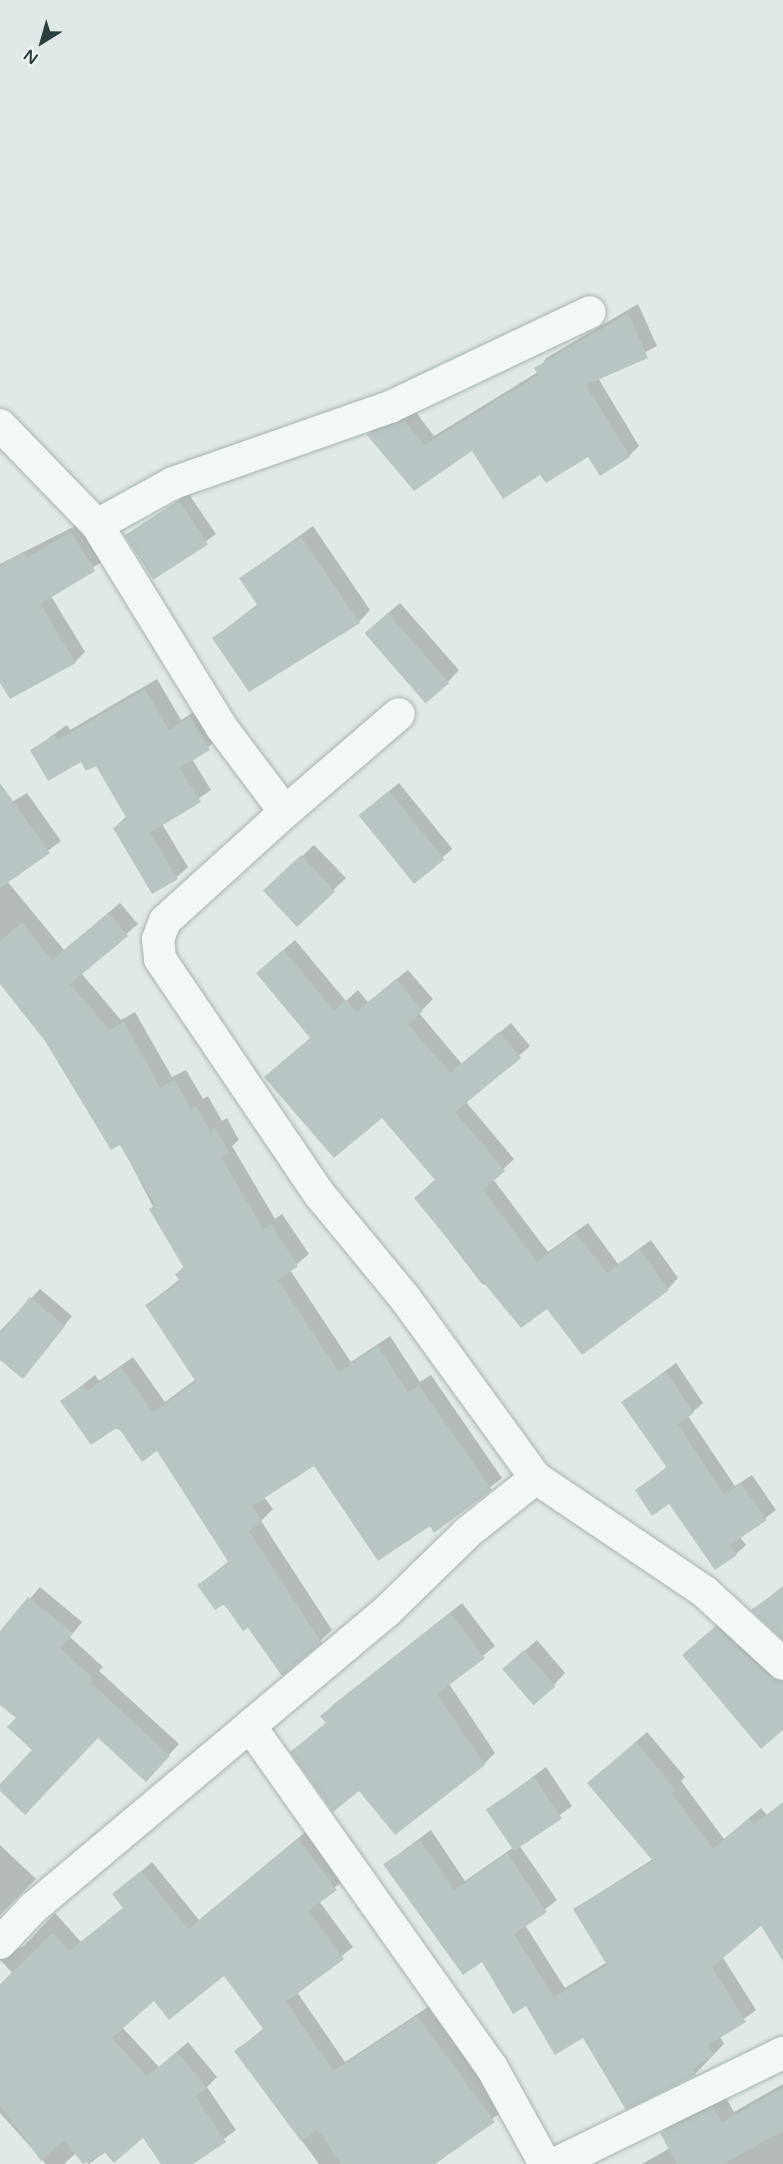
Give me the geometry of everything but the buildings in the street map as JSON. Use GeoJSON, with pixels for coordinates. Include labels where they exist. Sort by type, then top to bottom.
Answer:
{"type":"FeatureCollection","features":[{"type":"Feature","properties":{"kind":"street"},"geometry":{"type":"LineString","coordinates":[[97,525],[173,483],[390,407],[590,312]]}},
{"type":"Feature","properties":{"kind":"street"},"geometry":{"type":"LineString","coordinates":[[0,425],[97,525],[228,737],[285,812]]}},
{"type":"Feature","properties":{"kind":"street"},"geometry":{"type":"LineString","coordinates":[[399,714],[285,812],[165,921],[158,939],[160,958],[320,1195],[405,1298],[536,1478],[705,1592],[783,1664]]}},
{"type":"Feature","properties":{"kind":"street"},"geometry":{"type":"LineString","coordinates":[[0,1943],[33,1908],[250,1726],[536,1478]]}},
{"type":"Feature","properties":{"kind":"street"},"geometry":{"type":"LineString","coordinates":[[250,1726],[491,2066],[545,2164]]}},
{"type":"Feature","properties":{"kind":"street"},"geometry":{"type":"LineString","coordinates":[[555,2164],[783,2053]]}}]}
